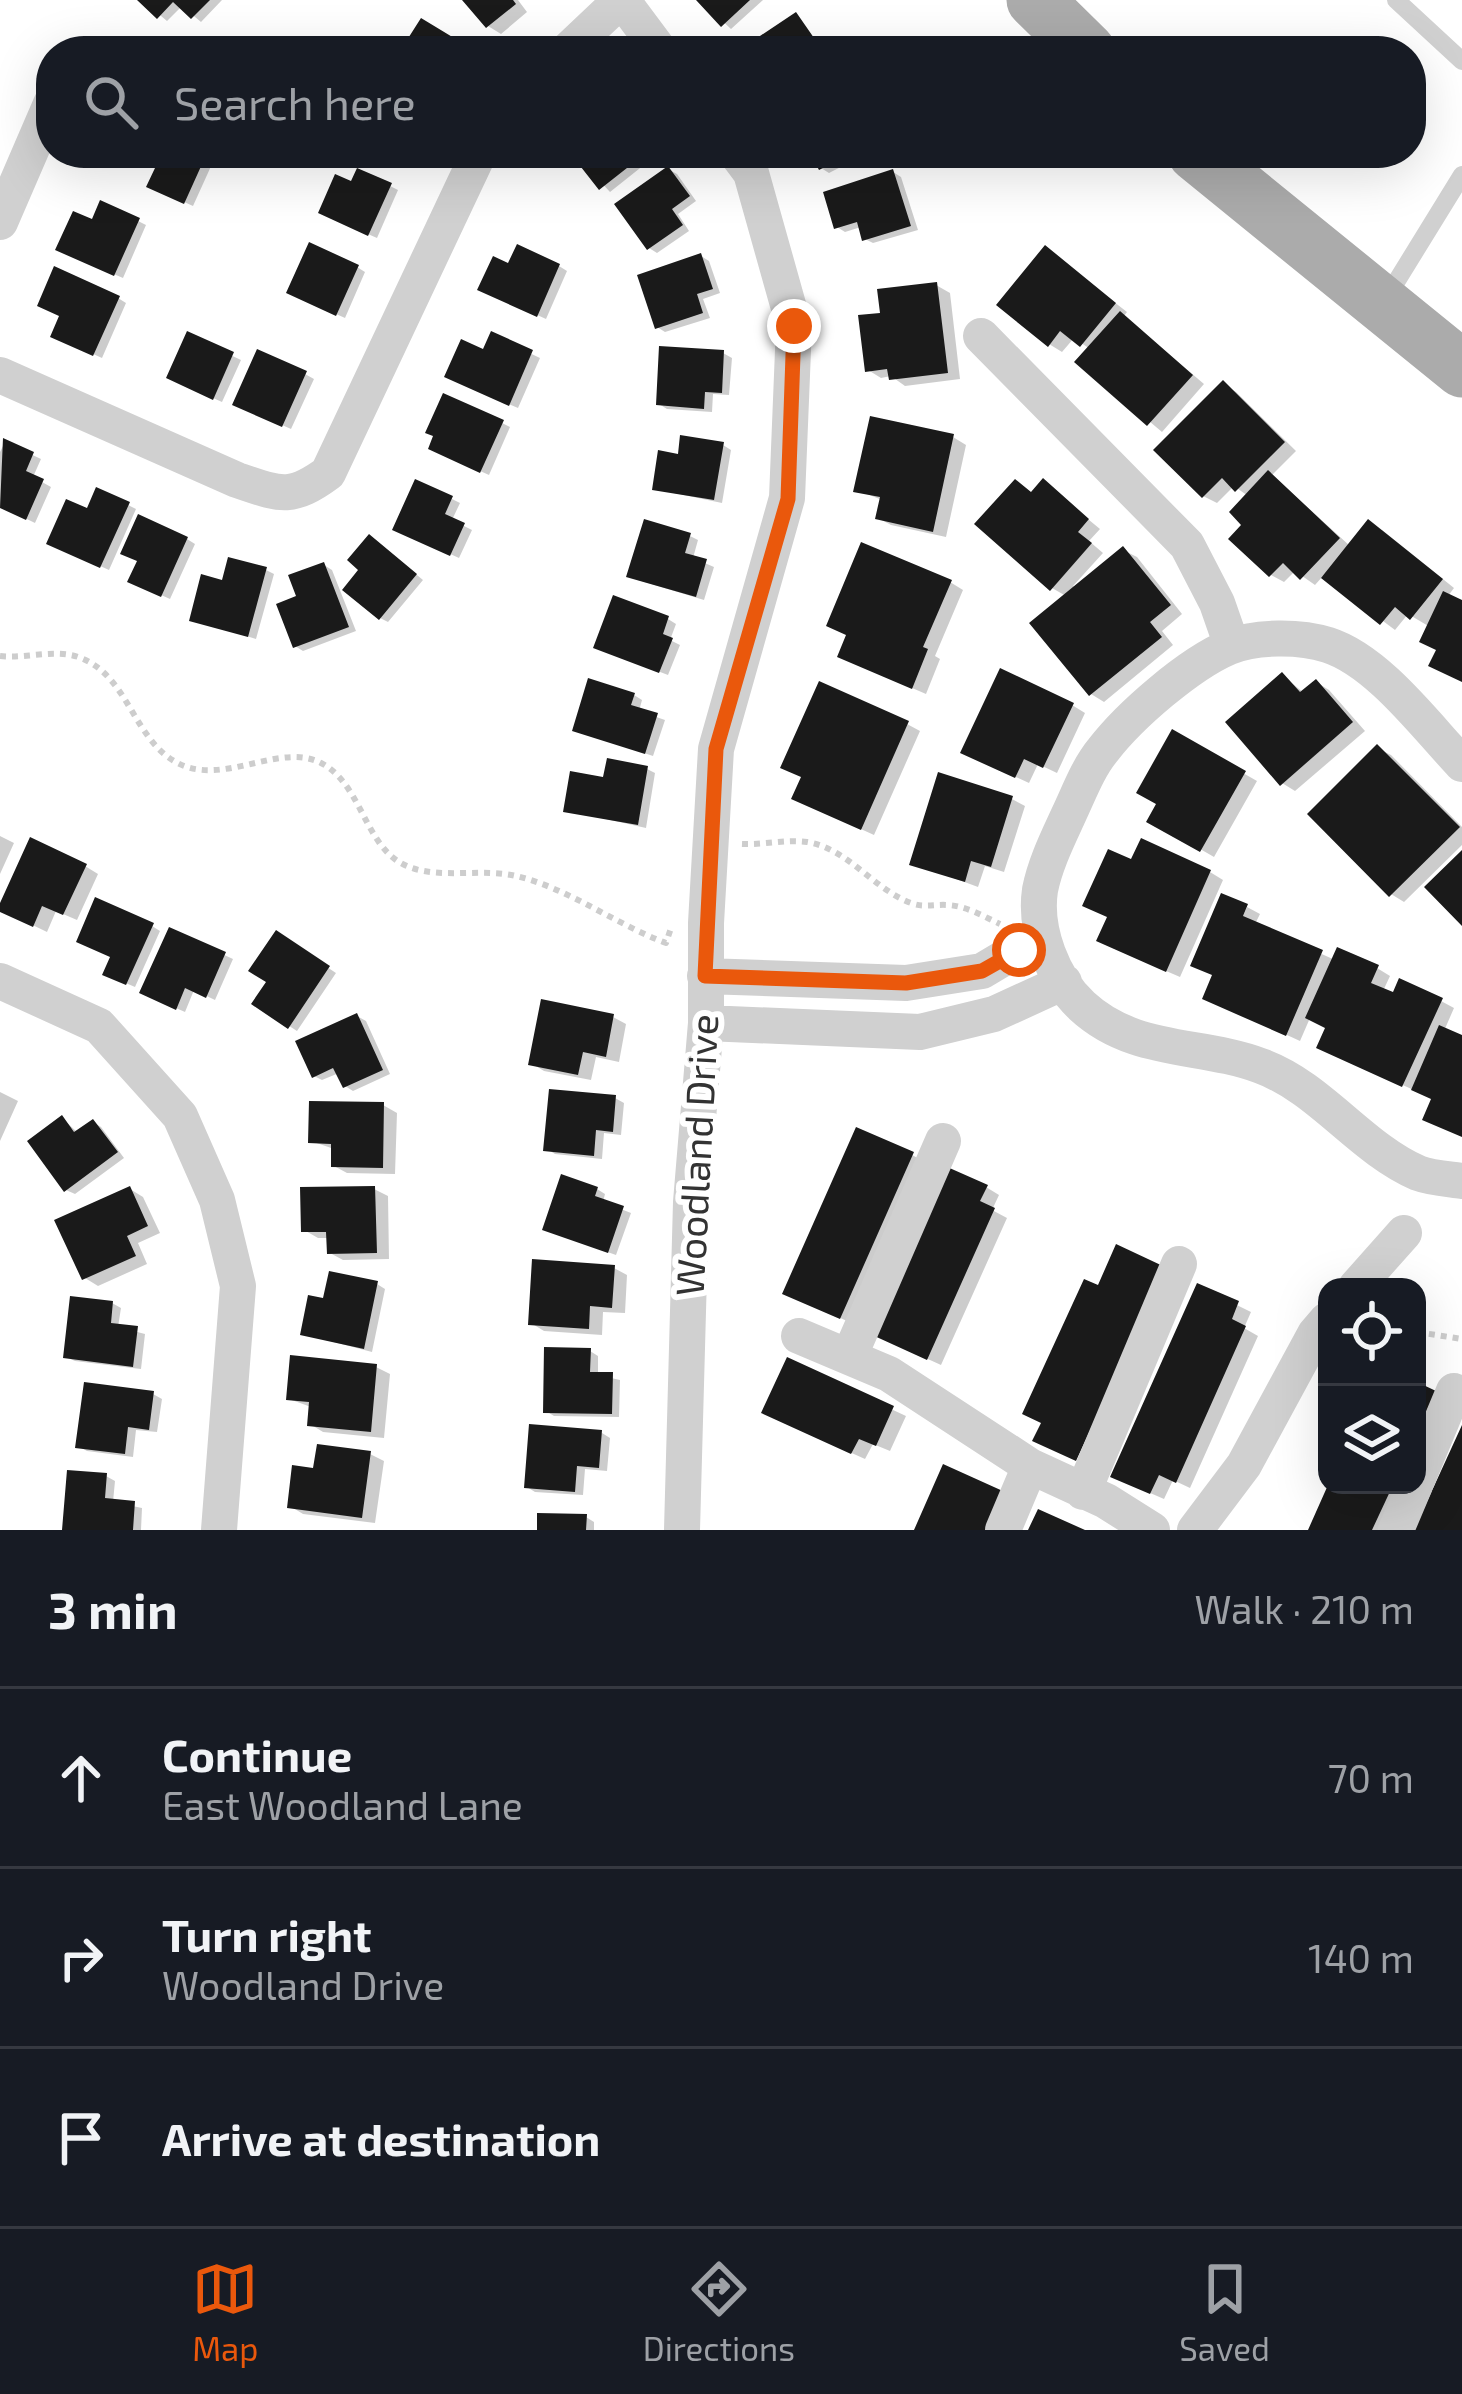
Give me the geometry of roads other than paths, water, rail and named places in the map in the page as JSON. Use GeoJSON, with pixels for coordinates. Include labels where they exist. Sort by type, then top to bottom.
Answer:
{"type":"FeatureCollection","features":[{"type":"Feature","properties":{"kind":"main road"},"geometry":{"type":"LineString","coordinates":[[1035,0],[1072,36]]}},
{"type":"Feature","properties":{"kind":"main road"},"geometry":{"type":"LineString","coordinates":[[1214,168],[1462,369]]}},
{"type":"Feature","properties":{"kind":"street"},"geometry":{"type":"LineString","coordinates":[[583,36],[621,0],[649,36]]}},
{"type":"Feature","properties":{"kind":"street"},"geometry":{"type":"LineString","coordinates":[[0,222],[36,139]]}},
{"type":"Feature","properties":{"kind":"street"},"geometry":{"type":"LineString","coordinates":[[0,375],[237,480],[276,493],[304,491],[328,473],[472,168]]}},
{"type":"Feature","properties":{"kind":"street","name":"Woodland Drive"},"geometry":{"type":"LineString","coordinates":[[682,1530],[691,1202],[706,1023],[716,749],[788,499],[794,326],[747,168]]}},
{"type":"Feature","properties":{"kind":"street"},"geometry":{"type":"LineString","coordinates":[[981,336],[1187,545],[1217,603],[1232,646]]}},
{"type":"Feature","properties":{"kind":"street"},"geometry":{"type":"LineString","coordinates":[[1462,764],[1366,664],[1330,645],[1294,638],[1232,646],[1187,674],[1101,752],[1055,846],[1040,893],[1033,948],[1080,1005],[1109,1026],[1151,1044],[1260,1065],[1307,1090],[1390,1158],[1421,1175],[1462,1181]]}},
{"type":"Feature","properties":{"kind":"street"},"geometry":{"type":"LineString","coordinates":[[705,976],[906,983],[982,971],[1033,948]]}},
{"type":"Feature","properties":{"kind":"street"},"geometry":{"type":"LineString","coordinates":[[0,981],[99,1027],[180,1116],[217,1200],[238,1286],[219,1530]]}},
{"type":"Feature","properties":{"kind":"street"},"geometry":{"type":"LineString","coordinates":[[706,1023],[920,1032],[994,1014],[1064,982]]}},
{"type":"Feature","properties":{"kind":"street"},"geometry":{"type":"LineString","coordinates":[[849,1357],[943,1141]]}},
{"type":"Feature","properties":{"kind":"street"},"geometry":{"type":"LineString","coordinates":[[1364,1278],[1403,1233]]}},
{"type":"Feature","properties":{"kind":"street"},"geometry":{"type":"LineString","coordinates":[[1083,1492],[1179,1264]]}},
{"type":"Feature","properties":{"kind":"street"},"geometry":{"type":"LineString","coordinates":[[1195,1530],[1244,1466],[1318,1330]]}},
{"type":"Feature","properties":{"kind":"street"},"geometry":{"type":"LineString","coordinates":[[799,1336],[890,1374],[1030,1466],[1106,1501],[1152,1530]]}},
{"type":"Feature","properties":{"kind":"street"},"geometry":{"type":"LineString","coordinates":[[1426,1459],[1454,1391]]}},
{"type":"Feature","properties":{"kind":"street"},"geometry":{"type":"LineString","coordinates":[[1003,1530],[1030,1466]]}},
{"type":"Feature","properties":{"kind":"street"},"geometry":{"type":"LineString","coordinates":[[1396,1530],[1411,1494]]}},
{"type":"Feature","properties":{"kind":"lane"},"geometry":{"type":"LineString","coordinates":[[1396,0],[1462,62]]}},
{"type":"Feature","properties":{"kind":"lane"},"geometry":{"type":"LineString","coordinates":[[1382,304],[1462,176]]}}]}
